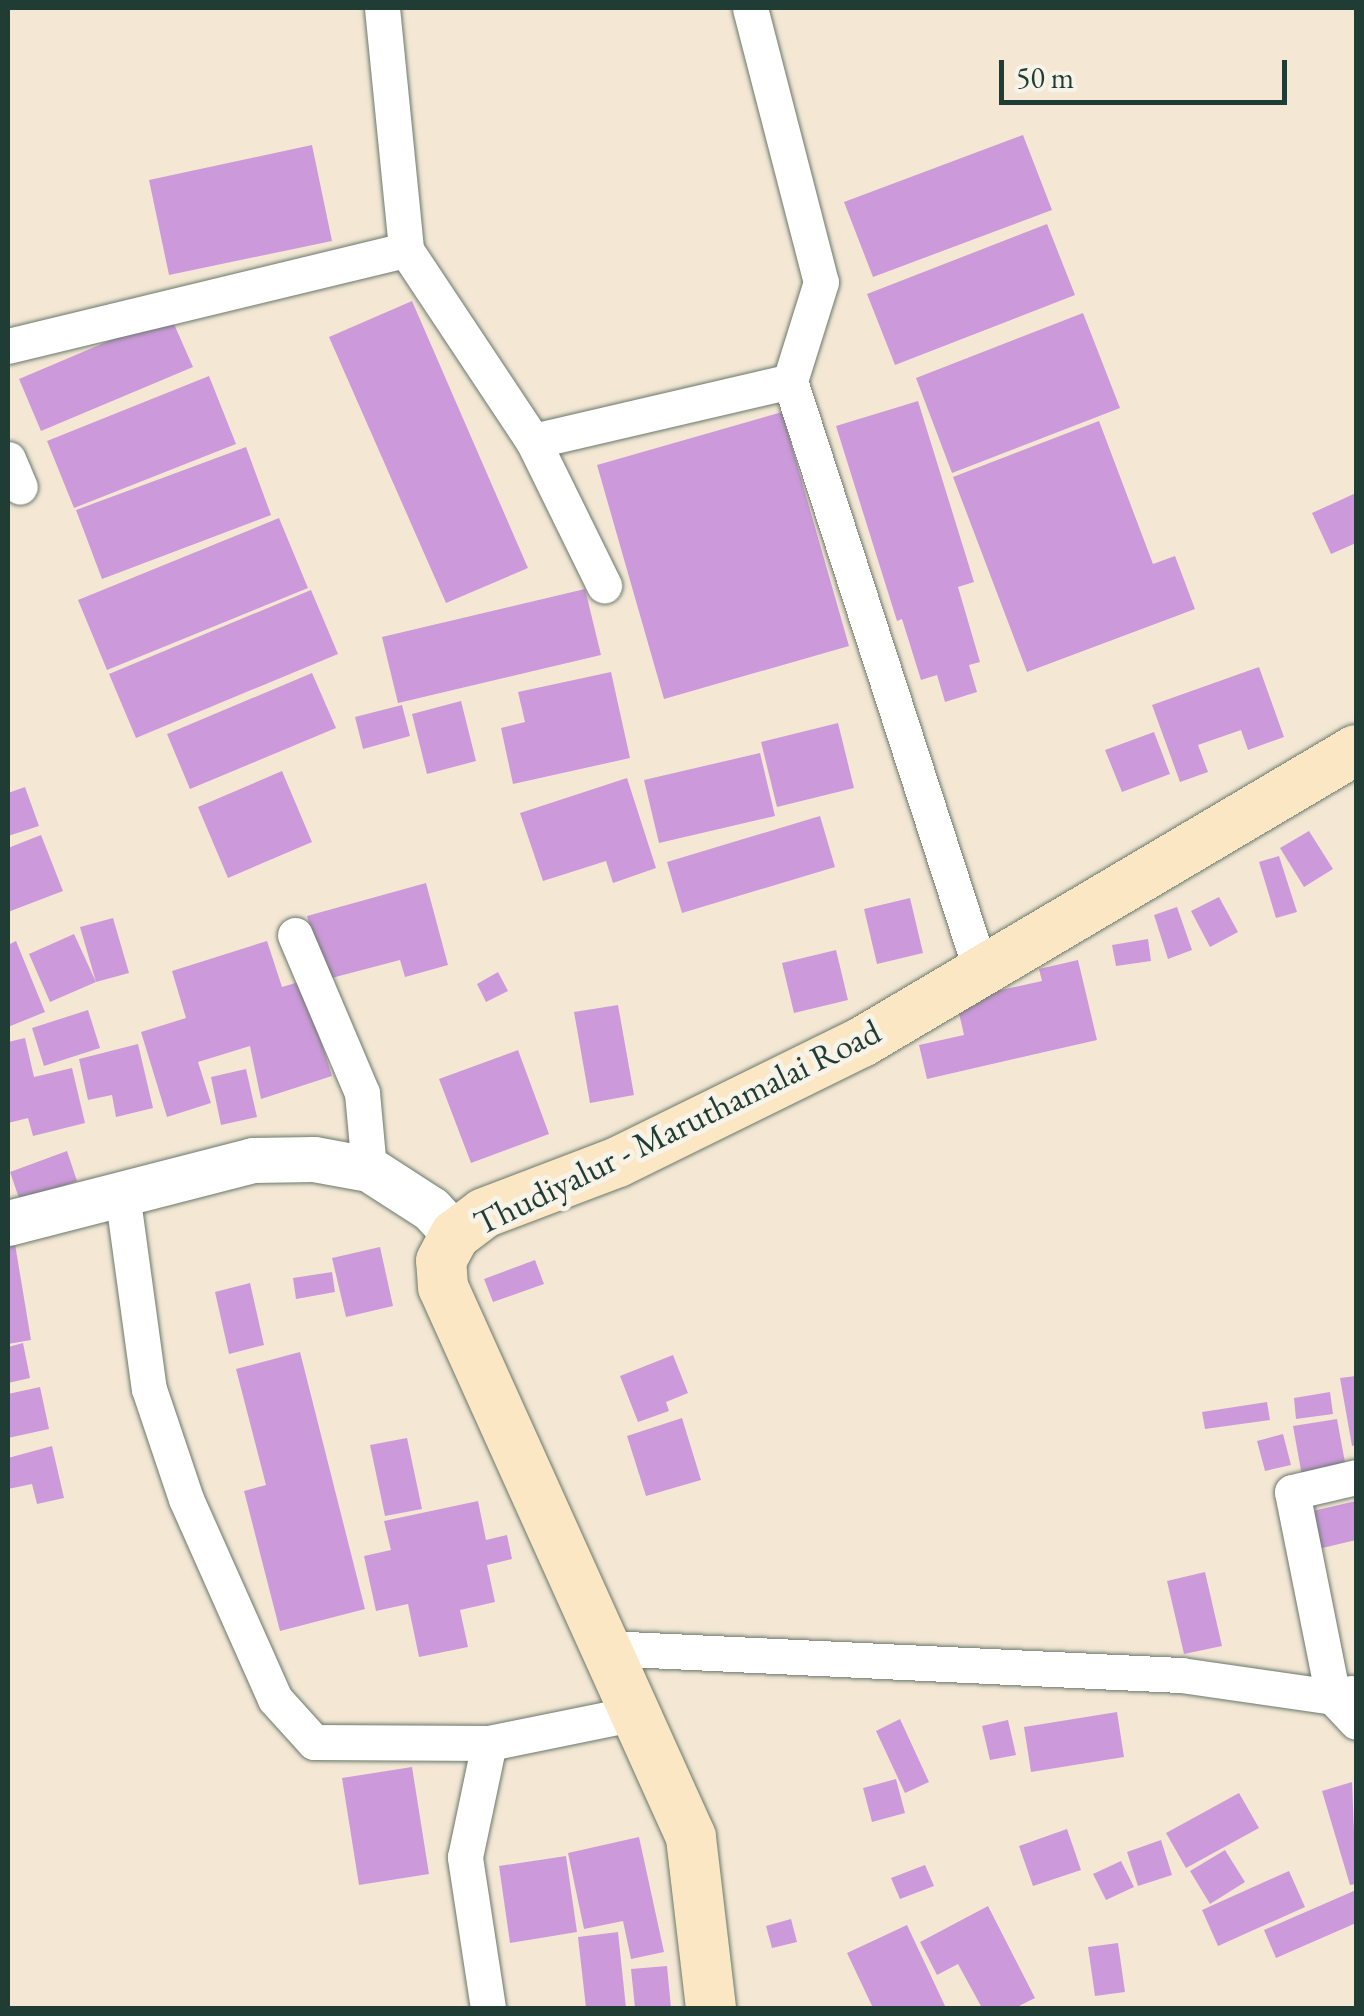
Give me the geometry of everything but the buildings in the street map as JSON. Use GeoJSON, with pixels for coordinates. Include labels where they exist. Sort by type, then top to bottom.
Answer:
{"type":"FeatureCollection","features":[{"type":"Feature","properties":{"kind":"main road","name":"Thudiyalur - Maruthamalai Road"},"geometry":{"type":"LineString","coordinates":[[712,2008],[691,1837],[443,1287],[440,1261],[455,1235],[484,1213],[618,1162],[862,1042],[1356,750]]}},
{"type":"Feature","properties":{"kind":"street"},"geometry":{"type":"LineString","coordinates":[[382,8],[406,250],[534,441],[604,584]]}},
{"type":"Feature","properties":{"kind":"street"},"geometry":{"type":"LineString","coordinates":[[750,8],[821,282],[790,381],[981,971]]}},
{"type":"Feature","properties":{"kind":"street"},"geometry":{"type":"LineString","coordinates":[[8,346],[406,250]]}},
{"type":"Feature","properties":{"kind":"street"},"geometry":{"type":"LineString","coordinates":[[534,441],[790,381]]}},
{"type":"Feature","properties":{"kind":"street"},"geometry":{"type":"LineString","coordinates":[[295,935],[362,1092],[368,1169]]}},
{"type":"Feature","properties":{"kind":"street"},"geometry":{"type":"LineString","coordinates":[[8,1223],[253,1160],[314,1158],[368,1169],[431,1208],[455,1235]]}},
{"type":"Feature","properties":{"kind":"street"},"geometry":{"type":"LineString","coordinates":[[122,1193],[150,1390],[186,1500],[275,1698],[314,1742],[489,1743],[636,1713]]}},
{"type":"Feature","properties":{"kind":"street"},"geometry":{"type":"LineString","coordinates":[[606,1648],[1181,1675],[1349,1704],[1292,1492],[1356,1477]]}},
{"type":"Feature","properties":{"kind":"street"},"geometry":{"type":"LineString","coordinates":[[488,2008],[465,1857],[489,1743]]}}]}
